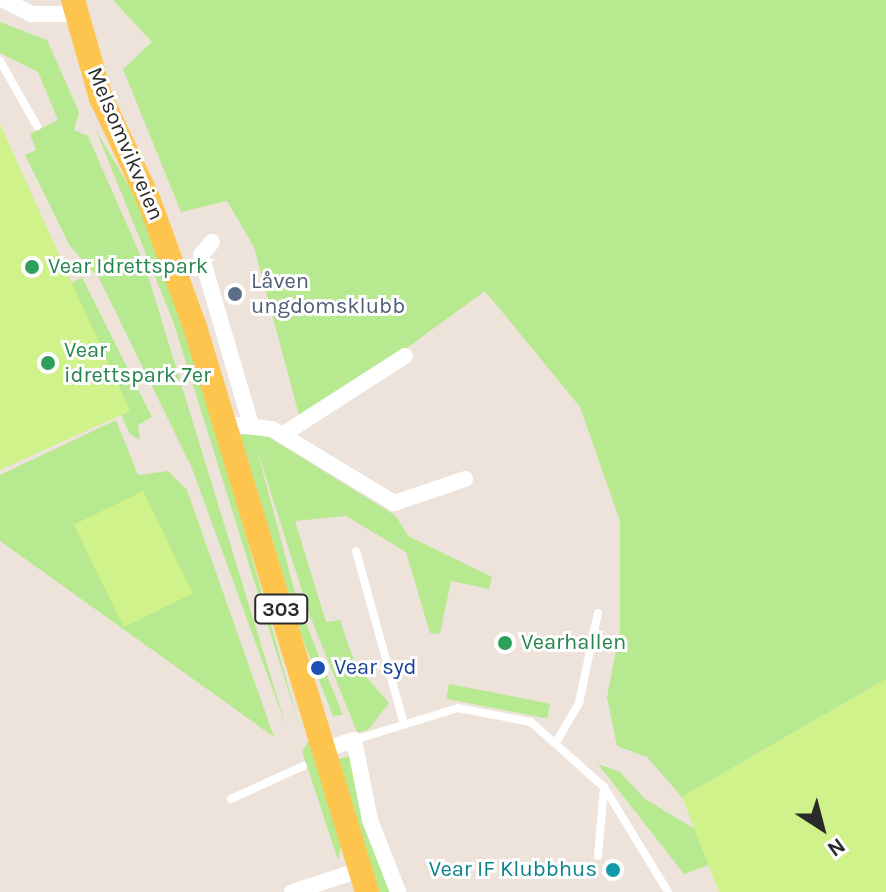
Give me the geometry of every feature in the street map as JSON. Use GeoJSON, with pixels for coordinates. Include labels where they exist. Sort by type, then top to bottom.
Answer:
{"type":"FeatureCollection","features":[{"type":"Feature","properties":{"kind":"main road","name":"Melsomvikveien"},"geometry":{"type":"LineString","coordinates":[[75,7],[101,98],[170,251],[238,423],[363,881]]}},
{"type":"Feature","properties":{"kind":"street"},"geometry":{"type":"LineString","coordinates":[[4,0],[32,14],[75,7]]}},
{"type":"Feature","properties":{"kind":"street","name":"Melsomvikveien"},"geometry":{"type":"LineString","coordinates":[[212,242],[201,255],[238,423]]}},
{"type":"Feature","properties":{"kind":"street"},"geometry":{"type":"LineString","coordinates":[[282,435],[405,356]]}},
{"type":"Feature","properties":{"kind":"street"},"geometry":{"type":"LineString","coordinates":[[238,423],[282,435],[394,503],[465,479]]}},
{"type":"Feature","properties":{"kind":"street"},"geometry":{"type":"LineString","coordinates":[[325,749],[354,740],[370,820],[398,892]]}},
{"type":"Feature","properties":{"kind":"street"},"geometry":{"type":"LineString","coordinates":[[292,892],[363,881]]}},
{"type":"Feature","properties":{"kind":"lane"},"geometry":{"type":"LineString","coordinates":[[0,61],[37,126]]}},
{"type":"Feature","properties":{"kind":"lane"},"geometry":{"type":"LineString","coordinates":[[356,551],[404,724]]}},
{"type":"Feature","properties":{"kind":"lane"},"geometry":{"type":"LineString","coordinates":[[558,739],[579,703],[598,613]]}},
{"type":"Feature","properties":{"kind":"lane"},"geometry":{"type":"LineString","coordinates":[[354,740],[458,708],[485,709],[531,722],[558,739],[604,787],[668,892]]}},
{"type":"Feature","properties":{"kind":"lane"},"geometry":{"type":"LineString","coordinates":[[231,799],[303,766]]}},
{"type":"Feature","properties":{"kind":"lane"},"geometry":{"type":"LineString","coordinates":[[598,856],[604,787]]}},
{"type":"Feature","properties":{"kind":"green space"},"geometry":{"type":"Polygon","coordinates":[[[113,0],[886,0],[886,679],[682,797],[647,757],[617,746],[607,697],[620,630],[620,521],[580,407],[485,291],[382,366],[299,415],[254,247],[227,201],[181,212],[123,69],[152,42],[113,0]]]}},
{"type":"Feature","properties":{"kind":"green space"},"geometry":{"type":"Polygon","coordinates":[[[0,22],[47,40],[79,112],[74,130],[88,136],[145,266],[286,726],[191,466],[99,278],[70,246],[25,155],[36,150],[30,134],[58,120],[38,72],[0,53],[0,22]]]}},
{"type":"Feature","properties":{"kind":"green space","name":"Vear Idrettspark"},"geometry":{"type":"Polygon","coordinates":[[[0,124],[130,411],[0,470],[0,124]]]}},
{"type":"Feature","properties":{"kind":"green space"},"geometry":{"type":"Polygon","coordinates":[[[96,130],[140,205],[203,384],[300,728],[173,321],[96,130]]]}},
{"type":"Feature","properties":{"kind":"green space"},"geometry":{"type":"Polygon","coordinates":[[[82,277],[152,417],[138,425],[140,440],[130,434],[64,288],[82,277]]]}},
{"type":"Feature","properties":{"kind":"green space"},"geometry":{"type":"Polygon","coordinates":[[[116,420],[138,475],[168,471],[187,490],[274,737],[0,541],[0,475],[116,420]]]}},
{"type":"Feature","properties":{"kind":"green space"},"geometry":{"type":"Polygon","coordinates":[[[254,428],[396,516],[408,536],[492,577],[489,589],[451,581],[440,634],[430,633],[406,552],[346,516],[295,521],[326,622],[340,620],[355,664],[389,703],[368,730],[357,732],[310,616],[256,446],[298,604],[343,715],[333,716],[302,637],[240,436],[254,428]]]}},
{"type":"Feature","properties":{"kind":"green space"},"geometry":{"type":"Polygon","coordinates":[[[143,491],[193,593],[124,627],[74,525],[143,491]]]}},
{"type":"Feature","properties":{"kind":"green space"},"geometry":{"type":"Polygon","coordinates":[[[886,679],[886,892],[719,892],[682,797],[886,679]]]}},
{"type":"Feature","properties":{"kind":"green space"},"geometry":{"type":"Polygon","coordinates":[[[449,684],[550,704],[547,718],[446,699],[449,684]]]}},
{"type":"Feature","properties":{"kind":"green space"},"geometry":{"type":"Polygon","coordinates":[[[310,739],[341,847],[338,860],[302,751],[310,739]]]}},
{"type":"Feature","properties":{"kind":"green space"},"geometry":{"type":"Polygon","coordinates":[[[349,756],[391,892],[377,892],[337,760],[349,756]]]}},
{"type":"Feature","properties":{"kind":"green space"},"geometry":{"type":"Polygon","coordinates":[[[598,764],[620,772],[645,799],[695,829],[709,865],[684,874],[598,764]]]}},
{"type":"Feature","properties":{"kind":"place","name":"Vear Idrettspark"},"geometry":{"type":"Point","coordinates":[32,267]}},
{"type":"Feature","properties":{"kind":"place","name":"Låven ungdomsklubb"},"geometry":{"type":"Point","coordinates":[235,294]}},
{"type":"Feature","properties":{"kind":"place","name":"Vear idrettspark 7er"},"geometry":{"type":"Point","coordinates":[48,363]}},
{"type":"Feature","properties":{"kind":"place","name":"Vearhallen"},"geometry":{"type":"Point","coordinates":[505,643]}},
{"type":"Feature","properties":{"kind":"place","name":"Vear syd"},"geometry":{"type":"Point","coordinates":[318,668]}},
{"type":"Feature","properties":{"kind":"place","name":"Vear IF Klubbhus"},"geometry":{"type":"Point","coordinates":[613,870]}}]}
